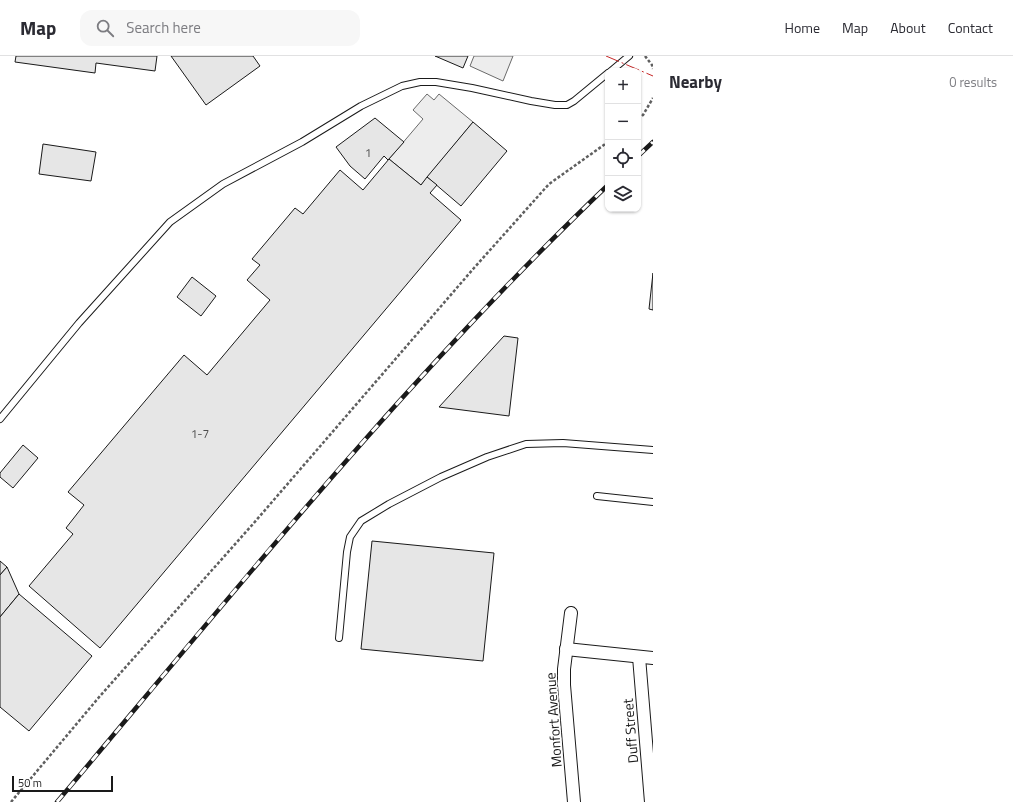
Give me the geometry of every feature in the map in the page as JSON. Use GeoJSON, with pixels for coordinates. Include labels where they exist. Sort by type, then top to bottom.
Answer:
{"type":"FeatureCollection","features":[{"type":"Feature","properties":{"kind":"street","name":"Monfort Avenue"},"geometry":{"type":"LineString","coordinates":[[571,613],[566,649],[564,685],[574,802]]}},
{"type":"Feature","properties":{"kind":"street"},"geometry":{"type":"LineString","coordinates":[[566,649],[653,658]]}},
{"type":"Feature","properties":{"kind":"street","name":"Duff Street"},"geometry":{"type":"LineString","coordinates":[[638,657],[651,802]]}},
{"type":"Feature","properties":{"kind":"lane"},"geometry":{"type":"LineString","coordinates":[[615,68],[629,56]]}},
{"type":"Feature","properties":{"kind":"lane"},"geometry":{"type":"LineString","coordinates":[[0,420],[79,323],[170,222],[222,184],[302,142],[361,106],[402,86],[420,82],[436,82],[531,101],[555,105],[567,105],[605,75]]}},
{"type":"Feature","properties":{"kind":"lane"},"geometry":{"type":"LineString","coordinates":[[340,638],[348,545],[350,537],[361,521],[442,477],[487,457],[526,444],[563,443],[653,450]]}},
{"type":"Feature","properties":{"kind":"lane"},"geometry":{"type":"LineString","coordinates":[[597,496],[653,502]]}},
{"type":"Feature","properties":{"kind":"path"},"geometry":{"type":"LineString","coordinates":[[645,56],[653,68]]}},
{"type":"Feature","properties":{"kind":"path"},"geometry":{"type":"LineString","coordinates":[[641,117],[653,98]]}},
{"type":"Feature","properties":{"kind":"path"},"geometry":{"type":"LineString","coordinates":[[11,802],[100,696],[253,524],[474,268],[549,184],[605,144]]}},
{"type":"Feature","properties":{"kind":"shaded area"},"geometry":{"type":"Polygon","coordinates":[[[474,56],[513,56],[503,81],[470,66],[474,56]]]}},
{"type":"Feature","properties":{"kind":"shaded area"},"geometry":{"type":"Polygon","coordinates":[[[427,94],[434,100],[439,94],[473,122],[421,185],[389,159],[423,119],[413,110],[427,94]]]}},
{"type":"Feature","properties":{"kind":"building"},"geometry":{"type":"Polygon","coordinates":[[[16,56],[157,56],[155,71],[96,63],[95,73],[15,62],[16,56]]]}},
{"type":"Feature","properties":{"kind":"building"},"geometry":{"type":"Polygon","coordinates":[[[171,56],[253,56],[260,66],[206,105],[171,56]]]}},
{"type":"Feature","properties":{"kind":"building"},"geometry":{"type":"Polygon","coordinates":[[[435,56],[468,56],[463,68],[435,56]]]}},
{"type":"Feature","properties":{"kind":"building"},"geometry":{"type":"Polygon","coordinates":[[[375,118],[404,142],[388,160],[384,156],[365,179],[350,166],[336,147],[375,118]]]}},
{"type":"Feature","properties":{"kind":"building"},"geometry":{"type":"Polygon","coordinates":[[[473,122],[507,151],[461,206],[427,177],[473,122]]]}},
{"type":"Feature","properties":{"kind":"building"},"geometry":{"type":"Polygon","coordinates":[[[43,144],[96,152],[91,181],[39,174],[43,144]]]}},
{"type":"Feature","properties":{"kind":"building"},"geometry":{"type":"Polygon","coordinates":[[[389,159],[421,185],[427,177],[437,185],[430,193],[461,220],[100,648],[29,586],[73,534],[66,528],[84,505],[68,492],[184,355],[207,375],[270,300],[247,280],[260,265],[252,259],[295,208],[303,214],[340,170],[363,190],[389,159]]]}},
{"type":"Feature","properties":{"kind":"building"},"geometry":{"type":"Polygon","coordinates":[[[653,273],[653,310],[649,309],[653,273]]]}},
{"type":"Feature","properties":{"kind":"building"},"geometry":{"type":"Polygon","coordinates":[[[192,277],[216,296],[201,316],[177,297],[192,277]]]}},
{"type":"Feature","properties":{"kind":"building"},"geometry":{"type":"Polygon","coordinates":[[[504,336],[518,338],[509,416],[439,407],[504,336]]]}},
{"type":"Feature","properties":{"kind":"building"},"geometry":{"type":"Polygon","coordinates":[[[23,445],[38,458],[13,488],[0,477],[0,473],[23,445]]]}},
{"type":"Feature","properties":{"kind":"building"},"geometry":{"type":"Polygon","coordinates":[[[372,541],[494,553],[483,661],[361,649],[372,541]]]}},
{"type":"Feature","properties":{"kind":"building"},"geometry":{"type":"Polygon","coordinates":[[[0,561],[7,567],[0,575],[0,561]]]}},
{"type":"Feature","properties":{"kind":"building"},"geometry":{"type":"Polygon","coordinates":[[[7,567],[19,594],[0,617],[0,575],[7,567]]]}},
{"type":"Feature","properties":{"kind":"building"},"geometry":{"type":"Polygon","coordinates":[[[19,594],[92,656],[29,731],[0,707],[0,617],[19,594]]]}},
{"type":"Feature","properties":{"kind":"railway"},"geometry":{"type":"LineString","coordinates":[[641,153],[653,142]]}},
{"type":"Feature","properties":{"kind":"railway"},"geometry":{"type":"LineString","coordinates":[[57,802],[324,486],[463,332],[534,258],[605,188]]}},
{"type":"Feature","properties":{"kind":"power"},"geometry":{"type":"LineString","coordinates":[[606,56],[653,76]]}}]}
